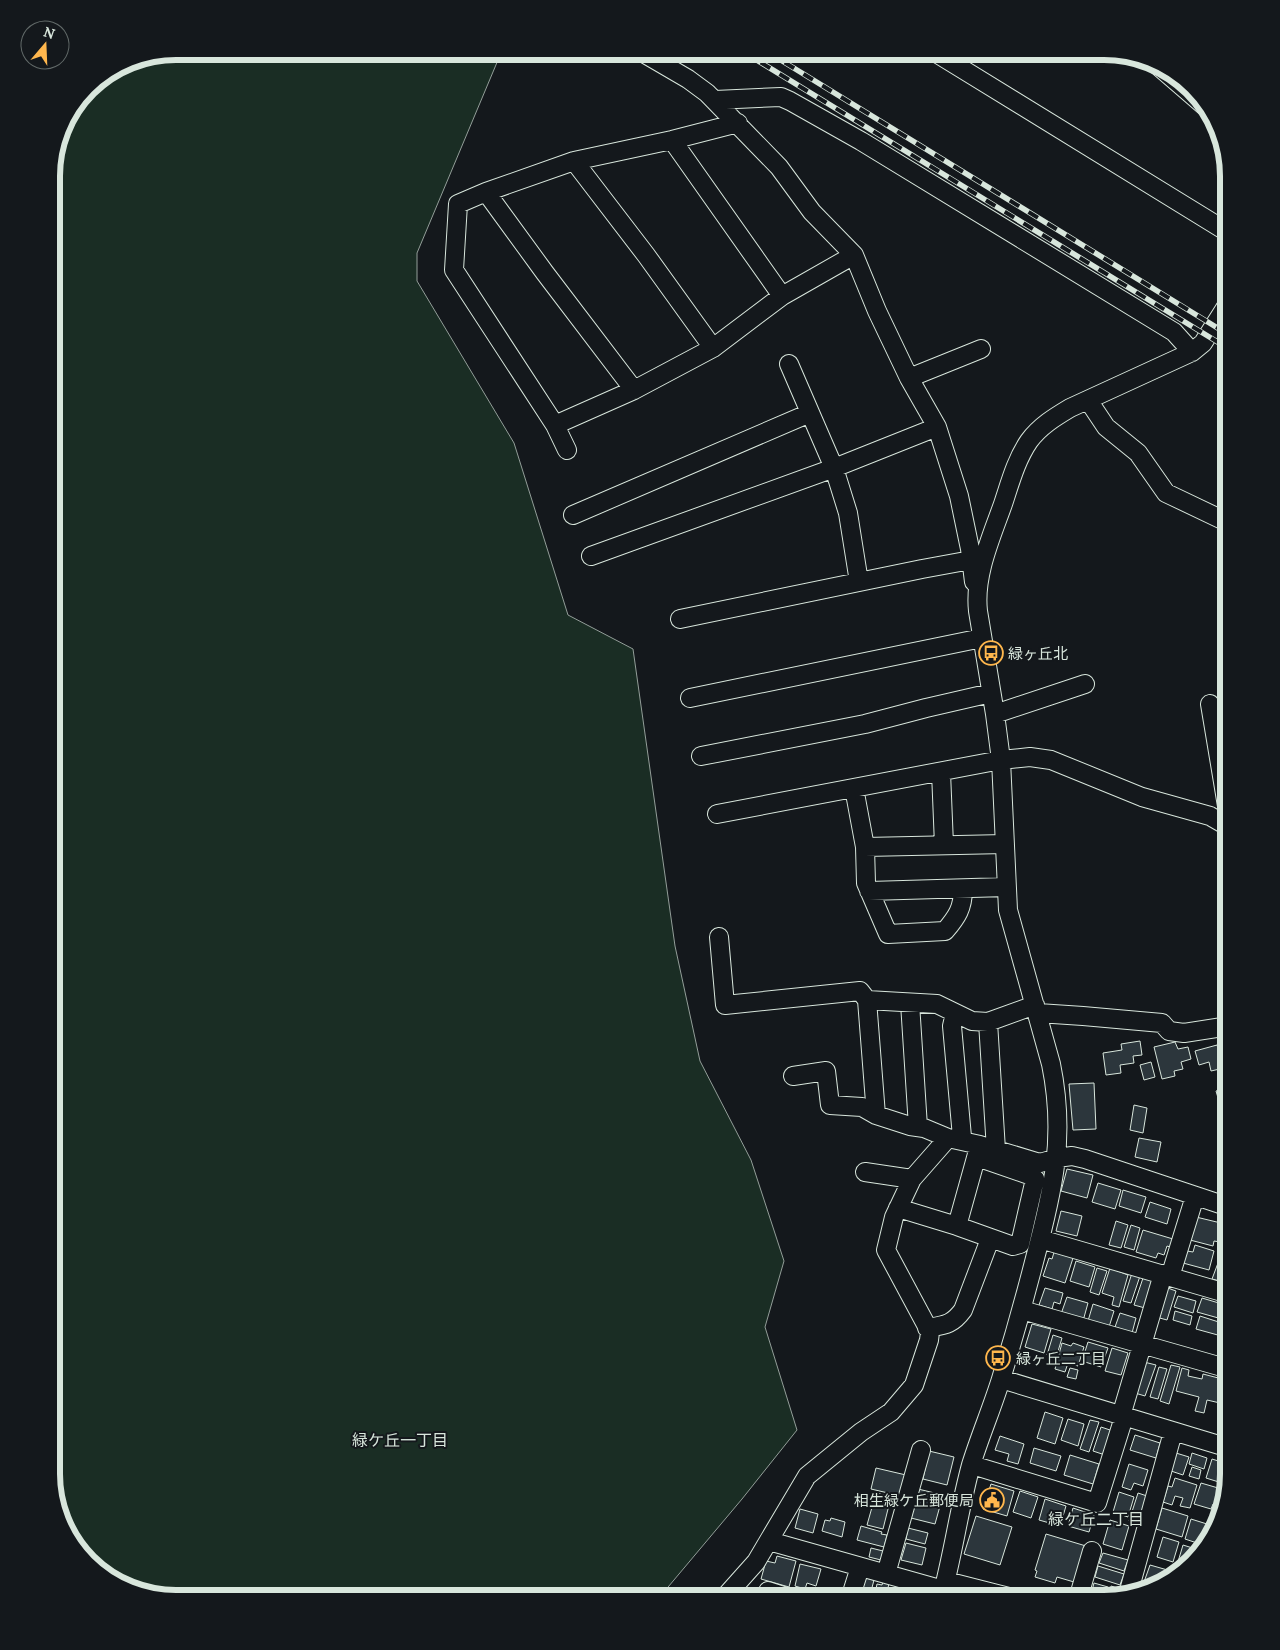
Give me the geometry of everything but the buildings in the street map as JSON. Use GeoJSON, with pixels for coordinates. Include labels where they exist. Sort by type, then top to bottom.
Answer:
{"type":"FeatureCollection","features":[{"type":"Feature","properties":{"kind":"street"},"geometry":{"type":"LineString","coordinates":[[655,60],[688,79],[715,100],[779,167],[812,212],[854,255],[877,311],[909,378],[937,427],[978,559],[977,602],[1001,760],[1008,910],[1056,1087],[1059,1128],[1054,1180],[1022,1310],[972,1465],[943,1590],[769,1541]]}},
{"type":"Feature","properties":{"kind":"street"},"geometry":{"type":"LineString","coordinates":[[946,60],[1220,227]]}},
{"type":"Feature","properties":{"kind":"street"},"geometry":{"type":"LineString","coordinates":[[715,100],[780,97],[790,100],[861,141],[1174,332],[1192,352]]}},
{"type":"Feature","properties":{"kind":"street"},"geometry":{"type":"LineString","coordinates":[[567,450],[555,425],[454,270],[458,204],[486,192],[574,161],[672,140],[738,123]]}},
{"type":"Feature","properties":{"kind":"street"},"geometry":{"type":"LineString","coordinates":[[672,140],[782,296]]}},
{"type":"Feature","properties":{"kind":"street"},"geometry":{"type":"LineString","coordinates":[[574,161],[646,255],[713,348]]}},
{"type":"Feature","properties":{"kind":"street"},"geometry":{"type":"LineString","coordinates":[[486,192],[634,390]]}},
{"type":"Feature","properties":{"kind":"street"},"geometry":{"type":"LineString","coordinates":[[555,425],[634,390],[713,348],[782,296],[854,255]]}},
{"type":"Feature","properties":{"kind":"street"},"geometry":{"type":"LineString","coordinates":[[978,559],[1029,441],[1040,429],[1052,419],[1088,400],[1192,352],[1203,342],[1220,316]]}},
{"type":"Feature","properties":{"kind":"street"},"geometry":{"type":"LineString","coordinates":[[909,378],[981,348]]}},
{"type":"Feature","properties":{"kind":"street"},"geometry":{"type":"LineString","coordinates":[[789,364],[834,468],[848,513],[859,582]]}},
{"type":"Feature","properties":{"kind":"street"},"geometry":{"type":"LineString","coordinates":[[1088,400],[1106,427],[1138,453],[1166,493],[1220,519]]}},
{"type":"Feature","properties":{"kind":"street"},"geometry":{"type":"LineString","coordinates":[[573,515],[810,414]]}},
{"type":"Feature","properties":{"kind":"street"},"geometry":{"type":"LineString","coordinates":[[591,556],[834,468],[937,427]]}},
{"type":"Feature","properties":{"kind":"street"},"geometry":{"type":"LineString","coordinates":[[680,619],[978,559]]}},
{"type":"Feature","properties":{"kind":"street"},"geometry":{"type":"LineString","coordinates":[[690,698],[982,638]]}},
{"type":"Feature","properties":{"kind":"street"},"geometry":{"type":"LineString","coordinates":[[995,714],[1085,684]]}},
{"type":"Feature","properties":{"kind":"street"},"geometry":{"type":"LineString","coordinates":[[701,756],[865,724],[991,694]]}},
{"type":"Feature","properties":{"kind":"street"},"geometry":{"type":"LineString","coordinates":[[1210,704],[1220,764]]}},
{"type":"Feature","properties":{"kind":"street"},"geometry":{"type":"LineString","coordinates":[[716,814],[1001,760],[1030,757],[1051,760],[1142,797],[1210,816],[1220,822]]}},
{"type":"Feature","properties":{"kind":"street"},"geometry":{"type":"LineString","coordinates":[[941,772],[944,845]]}},
{"type":"Feature","properties":{"kind":"street"},"geometry":{"type":"LineString","coordinates":[[854,788],[865,848],[866,883],[888,934],[945,931],[957,917],[963,897],[963,889]]}},
{"type":"Feature","properties":{"kind":"street"},"geometry":{"type":"LineString","coordinates":[[865,848],[1005,844]]}},
{"type":"Feature","properties":{"kind":"street"},"geometry":{"type":"LineString","coordinates":[[869,891],[1006,887]]}},
{"type":"Feature","properties":{"kind":"street"},"geometry":{"type":"LineString","coordinates":[[719,937],[725,1005],[860,991],[866,1000],[876,1115]]}},
{"type":"Feature","properties":{"kind":"street"},"geometry":{"type":"LineString","coordinates":[[866,1000],[937,1004],[972,1021],[988,1022],[1036,1009],[1083,1016],[1162,1023],[1169,1030],[1184,1033],[1220,1027]]}},
{"type":"Feature","properties":{"kind":"street"},"geometry":{"type":"LineString","coordinates":[[910,1003],[918,1127]]}},
{"type":"Feature","properties":{"kind":"street"},"geometry":{"type":"LineString","coordinates":[[898,1208],[1013,1246],[1020,1244],[1035,1179],[962,1137],[952,1026],[955,1013]]}},
{"type":"Feature","properties":{"kind":"street"},"geometry":{"type":"LineString","coordinates":[[957,1226],[980,1149],[988,1022]]}},
{"type":"Feature","properties":{"kind":"street"},"geometry":{"type":"LineString","coordinates":[[793,1076],[826,1072],[830,1105],[862,1107],[876,1115],[918,1127],[980,1149],[1040,1163],[1072,1156],[1220,1204]]}},
{"type":"Feature","properties":{"kind":"street"},"geometry":{"type":"LineString","coordinates":[[732,1590],[756,1562],[806,1476],[860,1432],[891,1412],[914,1385],[930,1340],[930,1332],[886,1250],[898,1208],[912,1178],[948,1138]]}},
{"type":"Feature","properties":{"kind":"street"},"geometry":{"type":"LineString","coordinates":[[865,1172],[912,1178]]}},
{"type":"Feature","properties":{"kind":"street"},"geometry":{"type":"LineString","coordinates":[[972,1465],[1097,1502],[1142,1344],[1194,1196]]}},
{"type":"Feature","properties":{"kind":"street"},"geometry":{"type":"LineString","coordinates":[[927,1328],[949,1324],[958,1318],[963,1310],[990,1239]]}},
{"type":"Feature","properties":{"kind":"street"},"geometry":{"type":"LineString","coordinates":[[1040,1240],[1220,1291]]}},
{"type":"Feature","properties":{"kind":"street"},"geometry":{"type":"LineString","coordinates":[[1022,1310],[1220,1366]]}},
{"type":"Feature","properties":{"kind":"street"},"geometry":{"type":"LineString","coordinates":[[1001,1379],[1220,1445]]}},
{"type":"Feature","properties":{"kind":"street"},"geometry":{"type":"LineString","coordinates":[[1130,1587],[1173,1432]]}},
{"type":"Feature","properties":{"kind":"street"},"geometry":{"type":"LineString","coordinates":[[886,1574],[921,1450]]}},
{"type":"Feature","properties":{"kind":"street"},"geometry":{"type":"LineString","coordinates":[[1081,1590],[1092,1551]]}},
{"type":"Feature","properties":{"kind":"street"},"geometry":{"type":"LineString","coordinates":[[853,1590],[860,1567]]}},
{"type":"Feature","properties":{"kind":"green space"},"geometry":{"type":"Polygon","coordinates":[[[176,60],[498,60],[417,253],[417,281],[514,443],[568,615],[633,649],[675,946],[700,1061],[751,1160],[784,1261],[765,1327],[797,1430],[666,1590],[176,1590],[153,1588],[125,1578],[100,1561],[80,1538],[66,1511],[62,1497],[60,1474],[60,168],[62,153],[69,132],[84,105],[105,84],[139,66],[153,62],[176,60]]]}},
{"type":"Feature","properties":{"kind":"railway"},"geometry":{"type":"LineString","coordinates":[[757,60],[1220,343]]}},
{"type":"Feature","properties":{"kind":"railway"},"geometry":{"type":"LineString","coordinates":[[781,60],[1220,329]]}},
{"type":"Feature","properties":{"kind":"place","name":"緑ヶ丘北"},"geometry":{"type":"Point","coordinates":[991,653]}},
{"type":"Feature","properties":{"kind":"place","name":"緑ヶ丘二丁目"},"geometry":{"type":"Point","coordinates":[998,1358]}},
{"type":"Feature","properties":{"kind":"place","name":"相生緑ケ丘郵便局"},"geometry":{"type":"Point","coordinates":[992,1500]}},
{"type":"Feature","properties":{"kind":"district","name":"緑ケ丘一丁目"},"geometry":{"type":"Point","coordinates":[400,1440]}},
{"type":"Feature","properties":{"kind":"district","name":"緑ケ丘二丁目"},"geometry":{"type":"Point","coordinates":[1096,1519]}}]}
